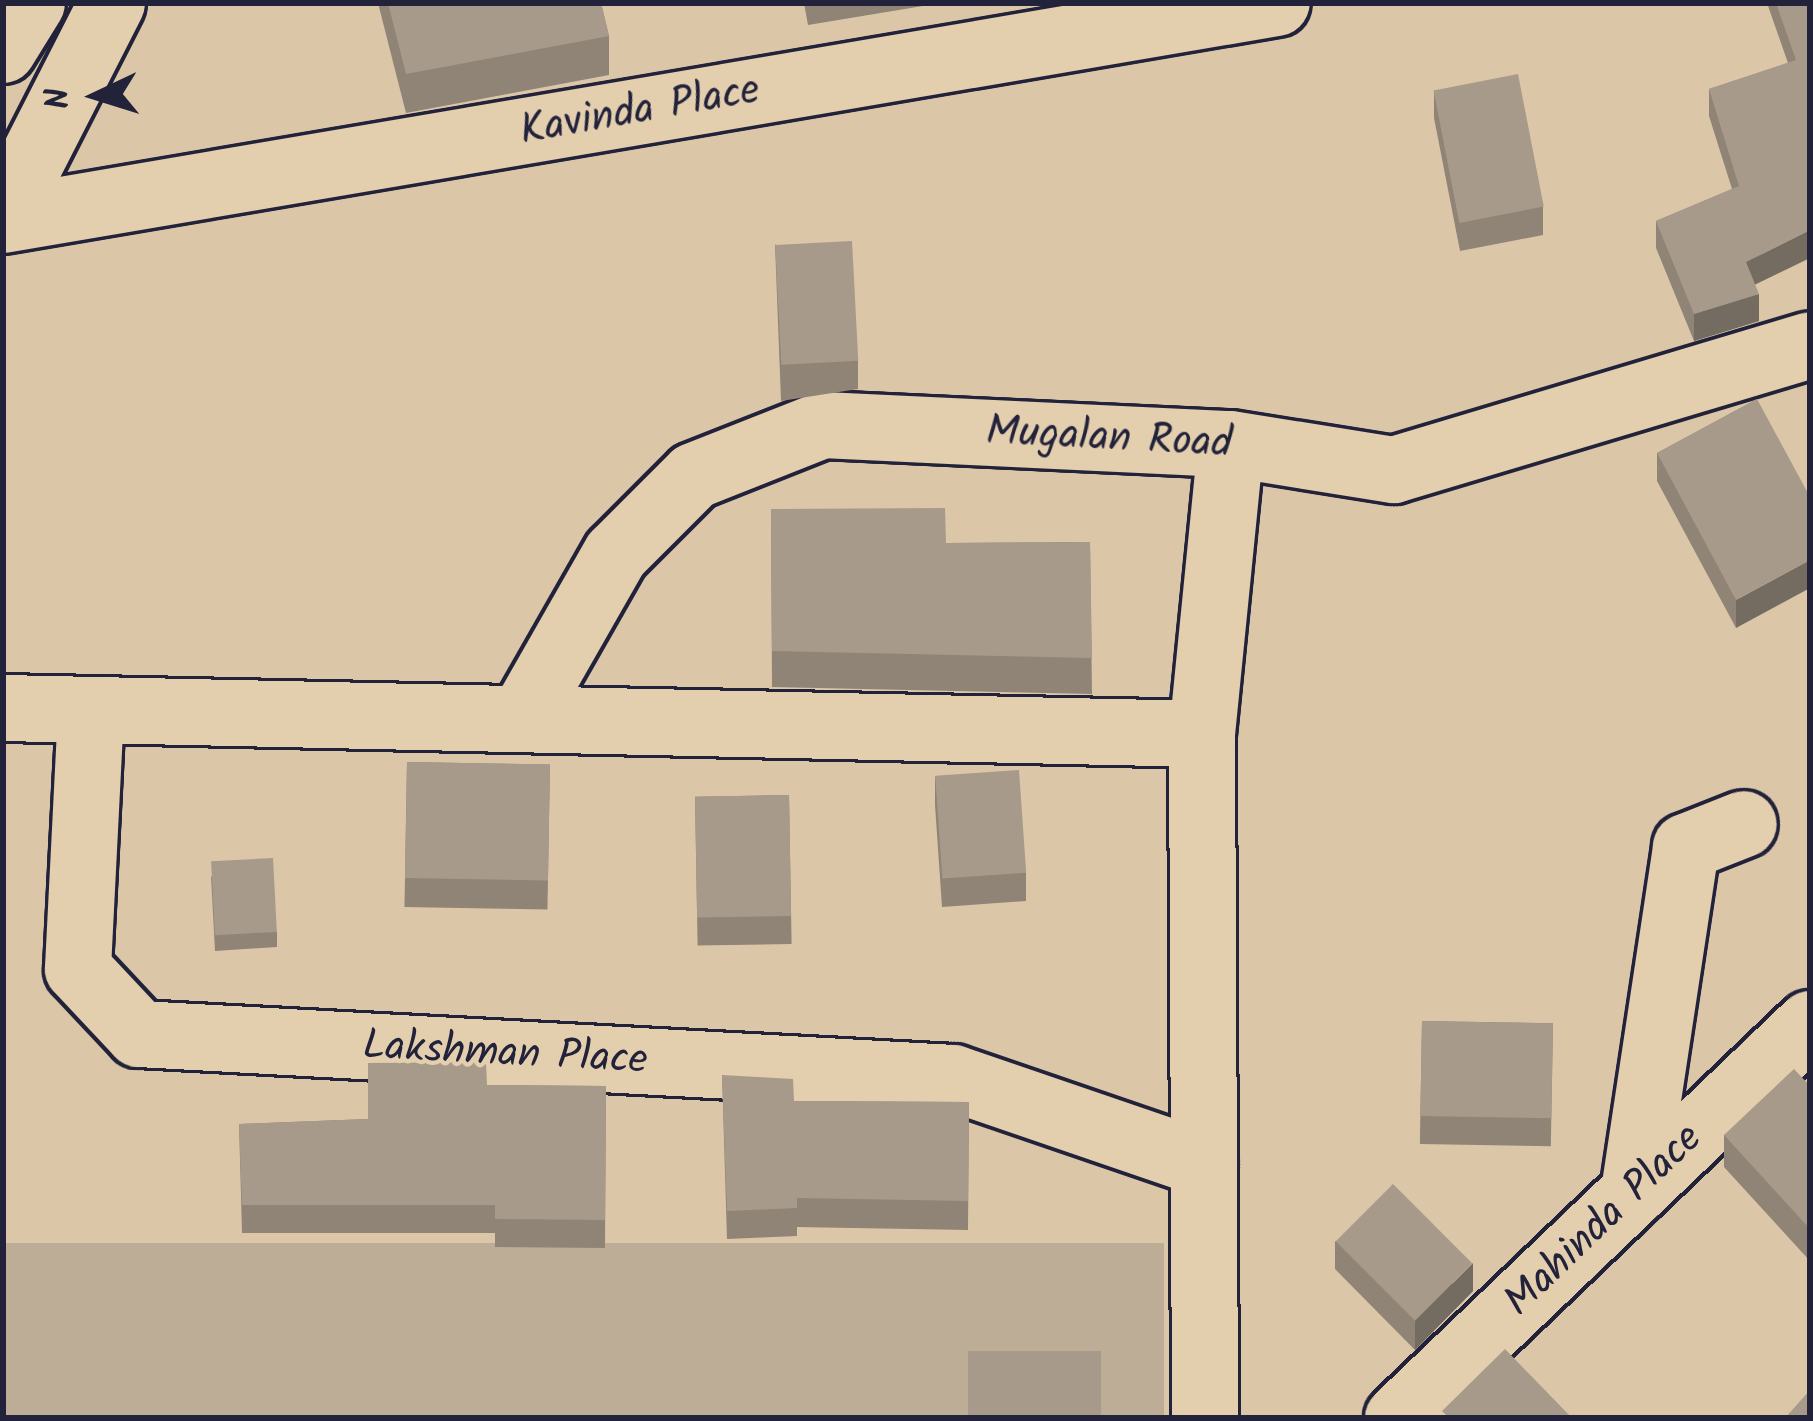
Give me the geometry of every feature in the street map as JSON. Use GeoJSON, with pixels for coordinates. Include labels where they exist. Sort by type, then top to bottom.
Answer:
{"type":"FeatureCollection","features":[{"type":"Feature","properties":{"kind":"main road"},"geometry":{"type":"LineString","coordinates":[[3,50],[32,3]]}},
{"type":"Feature","properties":{"kind":"main road"},"geometry":{"type":"LineString","coordinates":[[3,218],[112,3]]}},
{"type":"Feature","properties":{"kind":"main road","name":"Kavinda Place"},"geometry":{"type":"LineString","coordinates":[[3,218],[1277,3]]}},
{"type":"Feature","properties":{"kind":"main road","name":"Mugalan Road"},"geometry":{"type":"LineString","coordinates":[[524,715],[616,554],[694,476],[823,425],[1231,444],[1394,470],[1810,345]]}},
{"type":"Feature","properties":{"kind":"main road"},"geometry":{"type":"LineString","coordinates":[[1205,1418],[1202,734],[1231,444]]}},
{"type":"Feature","properties":{"kind":"main road"},"geometry":{"type":"LineString","coordinates":[[3,708],[524,715],[1202,734]]}},
{"type":"Feature","properties":{"kind":"main road","name":"Lakshman Place"},"geometry":{"type":"LineString","coordinates":[[91,711],[78,969],[139,1034],[953,1078],[1204,1165]]}},
{"type":"Feature","properties":{"kind":"main road"},"geometry":{"type":"LineString","coordinates":[[1634,1192],[1686,847],[1744,824]]}},
{"type":"Feature","properties":{"kind":"main road","name":"Mahinda Place"},"geometry":{"type":"LineString","coordinates":[[1398,1418],[1810,1024]]}},
{"type":"Feature","properties":{"kind":"shaded area"},"geometry":{"type":"Polygon","coordinates":[[[3,1243],[1164,1243],[1164,1418],[3,1418],[3,1243]]]}},
{"type":"Feature","properties":{"kind":"building"},"geometry":{"type":"Polygon","coordinates":[[[388,3],[601,3],[609,36],[406,74],[388,3]]]}},
{"type":"Feature","properties":{"kind":"building"},"geometry":{"type":"Polygon","coordinates":[[[1776,3],[1810,3],[1810,230],[1746,262],[1759,294],[1694,314],[1656,221],[1739,186],[1709,89],[1796,60],[1776,3]]]}},
{"type":"Feature","properties":{"kind":"building"},"geometry":{"type":"Polygon","coordinates":[[[1518,74],[1544,207],[1459,223],[1434,90],[1518,74]]]}},
{"type":"Feature","properties":{"kind":"building"},"geometry":{"type":"Polygon","coordinates":[[[852,241],[858,361],[781,365],[775,245],[852,241]]]}},
{"type":"Feature","properties":{"kind":"building"},"geometry":{"type":"Polygon","coordinates":[[[1757,399],[1810,497],[1810,560],[1736,600],[1657,453],[1757,399]]]}},
{"type":"Feature","properties":{"kind":"building"},"geometry":{"type":"Polygon","coordinates":[[[945,508],[946,543],[1090,542],[1092,658],[772,651],[771,509],[945,508]]]}},
{"type":"Feature","properties":{"kind":"building"},"geometry":{"type":"Polygon","coordinates":[[[407,762],[550,764],[548,880],[405,878],[407,762]]]}},
{"type":"Feature","properties":{"kind":"building"},"geometry":{"type":"Polygon","coordinates":[[[1019,770],[1026,873],[942,879],[935,776],[1019,770]]]}},
{"type":"Feature","properties":{"kind":"building"},"geometry":{"type":"Polygon","coordinates":[[[789,795],[791,916],[697,918],[695,797],[789,795]]]}},
{"type":"Feature","properties":{"kind":"building"},"geometry":{"type":"Polygon","coordinates":[[[273,858],[277,932],[215,935],[211,861],[273,858]]]}},
{"type":"Feature","properties":{"kind":"building"},"geometry":{"type":"Polygon","coordinates":[[[1422,1021],[1553,1023],[1551,1118],[1420,1116],[1422,1021]]]}},
{"type":"Feature","properties":{"kind":"building"},"geometry":{"type":"Polygon","coordinates":[[[486,1062],[487,1085],[606,1086],[605,1220],[495,1219],[495,1205],[242,1205],[239,1124],[368,1119],[368,1063],[486,1062]]]}},
{"type":"Feature","properties":{"kind":"building"},"geometry":{"type":"Polygon","coordinates":[[[1794,1069],[1810,1086],[1810,1229],[1724,1135],[1794,1069]]]}},
{"type":"Feature","properties":{"kind":"building"},"geometry":{"type":"Polygon","coordinates":[[[722,1075],[793,1079],[794,1101],[969,1102],[968,1201],[797,1198],[797,1208],[727,1211],[722,1075]]]}},
{"type":"Feature","properties":{"kind":"building"},"geometry":{"type":"Polygon","coordinates":[[[1393,1184],[1472,1263],[1415,1320],[1336,1241],[1393,1184]]]}},
{"type":"Feature","properties":{"kind":"building"},"geometry":{"type":"Polygon","coordinates":[[[1505,1349],[1572,1418],[1449,1418],[1442,1411],[1505,1349]]]}},
{"type":"Feature","properties":{"kind":"building"},"geometry":{"type":"Polygon","coordinates":[[[968,1351],[1101,1351],[1101,1418],[968,1418],[968,1351]]]}},
{"type":"Feature","properties":{"kind":"building"},"geometry":{"type":"Polygon","coordinates":[[[1810,1390],[1810,1418],[1785,1418],[1810,1390]]]}}]}
